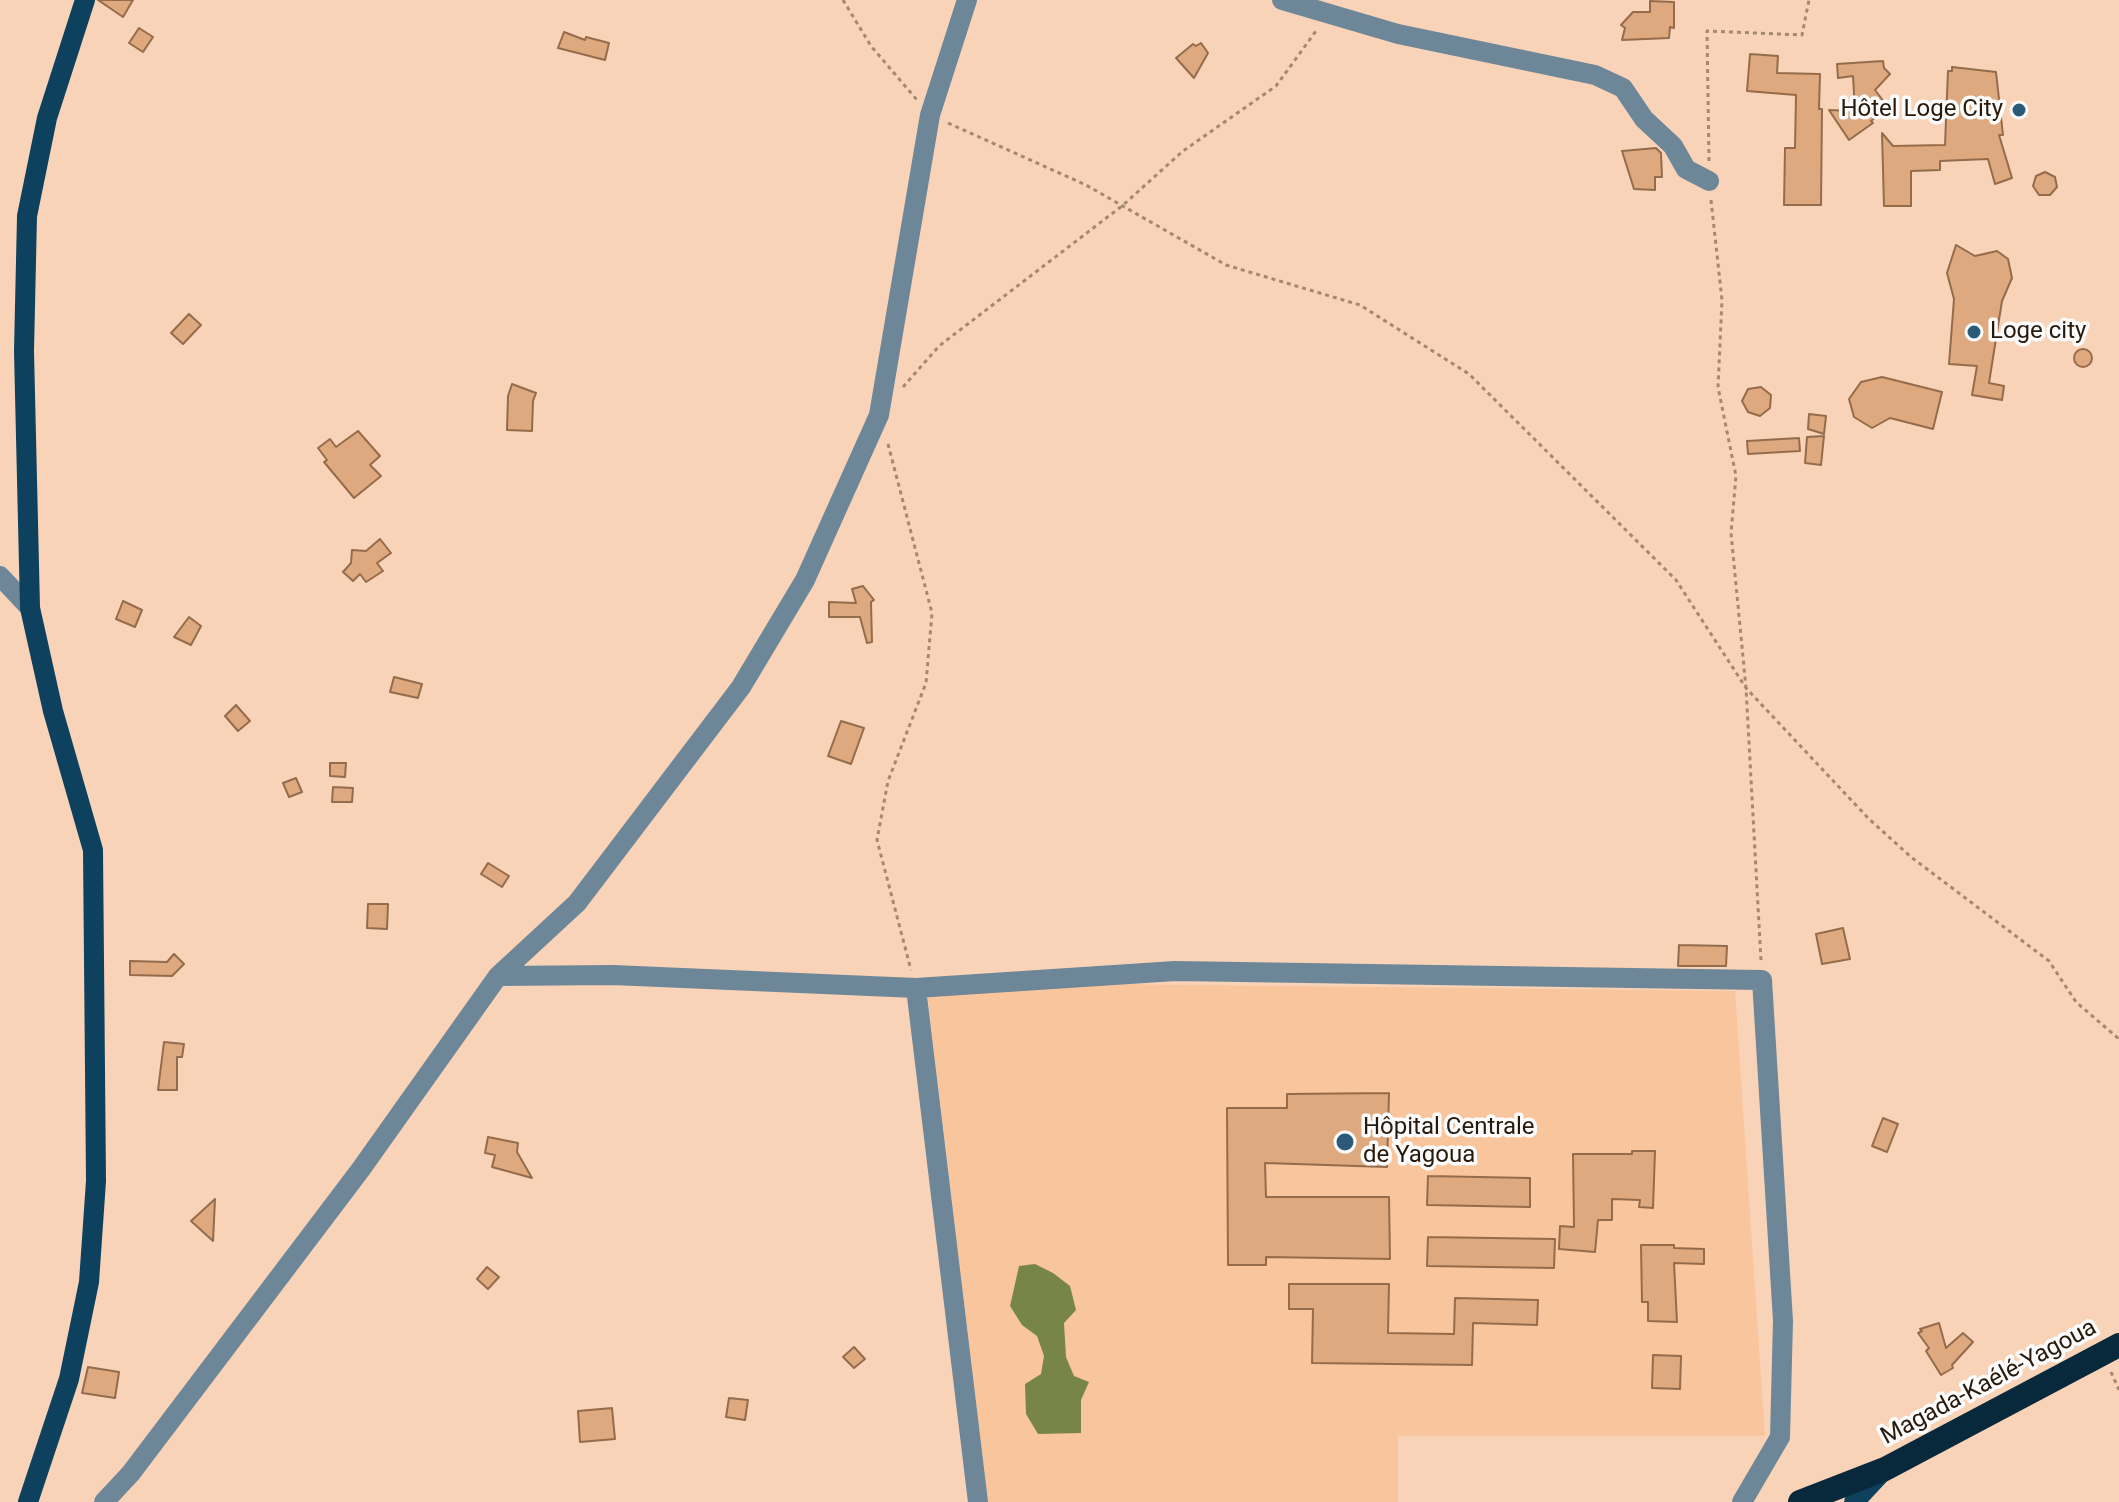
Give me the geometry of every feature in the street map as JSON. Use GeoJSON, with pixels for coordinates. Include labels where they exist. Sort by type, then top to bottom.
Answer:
{"type":"FeatureCollection","features":[{"type":"Feature","properties":{"kind":"highway","name":"Magada-Kaélé-Yagoua"},"geometry":{"type":"LineString","coordinates":[[1800,1502],[1885,1469],[2119,1345]]}},
{"type":"Feature","properties":{"kind":"main road"},"geometry":{"type":"LineString","coordinates":[[28,1502],[69,1379],[89,1282],[96,1181],[93,850],[53,711],[30,608],[24,351],[27,216],[47,118],[85,0]]}},
{"type":"Feature","properties":{"kind":"main road"},"geometry":{"type":"LineString","coordinates":[[1854,1502],[1885,1469]]}},
{"type":"Feature","properties":{"kind":"street"},"geometry":{"type":"LineString","coordinates":[[104,1502],[131,1473],[361,1169],[498,976],[577,903],[741,687],[805,580],[879,415],[930,115],[967,0]]}},
{"type":"Feature","properties":{"kind":"street"},"geometry":{"type":"LineString","coordinates":[[1282,0],[1398,34],[1595,75],[1623,88],[1644,119],[1673,146],[1686,169],[1709,181]]}},
{"type":"Feature","properties":{"kind":"street"},"geometry":{"type":"LineString","coordinates":[[0,576],[30,608]]}},
{"type":"Feature","properties":{"kind":"street"},"geometry":{"type":"LineString","coordinates":[[498,976],[613,975],[916,988],[1175,971],[1762,980],[1783,1321],[1780,1437],[1742,1502]]}},
{"type":"Feature","properties":{"kind":"street"},"geometry":{"type":"LineString","coordinates":[[916,988],[978,1502]]}},
{"type":"Feature","properties":{"kind":"path"},"geometry":{"type":"LineString","coordinates":[[843,0],[871,46],[930,115],[1086,185],[1226,265],[1360,305],[1469,374],[1676,580],[1746,688],[1869,819],[1911,857],[2049,961],[2076,1002],[2119,1039]]}},
{"type":"Feature","properties":{"kind":"path"},"geometry":{"type":"LineString","coordinates":[[1762,980],[1746,688],[1731,533],[1736,476],[1718,387],[1722,300],[1709,181],[1707,31],[1802,35],[1809,0]]}},
{"type":"Feature","properties":{"kind":"path"},"geometry":{"type":"LineString","coordinates":[[916,988],[877,840],[888,781],[926,683],[932,613],[879,415],[939,346],[1122,206],[1183,151],[1276,86],[1328,14]]}},
{"type":"Feature","properties":{"kind":"shaded area","name":"Hôpital Centrale de Yagoua"},"geometry":{"type":"Polygon","coordinates":[[[926,982],[1735,991],[1765,1436],[1398,1436],[1398,1502],[988,1502],[926,982]]]}},
{"type":"Feature","properties":{"kind":"shaded area"},"geometry":{"type":"Polygon","coordinates":[[[1035,1264],[1070,1286],[1076,1310],[1064,1323],[1066,1357],[1074,1376],[1089,1382],[1081,1400],[1081,1433],[1038,1434],[1026,1414],[1025,1384],[1041,1374],[1044,1356],[1037,1336],[1022,1325],[1010,1306],[1019,1266],[1035,1264]]]}},
{"type":"Feature","properties":{"kind":"building"},"geometry":{"type":"Polygon","coordinates":[[[98,0],[133,0],[123,17],[98,0]]]}},
{"type":"Feature","properties":{"kind":"building"},"geometry":{"type":"Polygon","coordinates":[[[1650,1],[1674,2],[1674,28],[1670,27],[1669,38],[1622,40],[1625,28],[1621,25],[1633,12],[1650,12],[1650,1]]]}},
{"type":"Feature","properties":{"kind":"building"},"geometry":{"type":"Polygon","coordinates":[[[139,28],[153,37],[143,52],[129,43],[139,28]]]}},
{"type":"Feature","properties":{"kind":"building"},"geometry":{"type":"Polygon","coordinates":[[[564,32],[585,40],[586,37],[609,43],[605,60],[558,48],[564,32]]]}},
{"type":"Feature","properties":{"kind":"building"},"geometry":{"type":"Polygon","coordinates":[[[1201,43],[1208,53],[1194,78],[1176,58],[1193,44],[1201,43]]]}},
{"type":"Feature","properties":{"kind":"building"},"geometry":{"type":"Polygon","coordinates":[[[1750,54],[1778,56],[1777,73],[1820,74],[1821,205],[1784,205],[1785,148],[1795,148],[1796,95],[1747,91],[1750,54]]]}},
{"type":"Feature","properties":{"kind":"building"},"geometry":{"type":"Polygon","coordinates":[[[1883,61],[1884,68],[1890,74],[1875,90],[1888,107],[1871,121],[1873,123],[1849,140],[1829,110],[1855,111],[1853,76],[1838,78],[1837,64],[1883,61]]]}},
{"type":"Feature","properties":{"kind":"building"},"geometry":{"type":"Polygon","coordinates":[[[1952,67],[1996,72],[2003,135],[1999,135],[2012,178],[1995,184],[1988,159],[1940,161],[1940,170],[1911,171],[1911,206],[1884,206],[1882,133],[1893,146],[1945,145],[1948,71],[1952,71],[1952,67]]]}},
{"type":"Feature","properties":{"kind":"building"},"geometry":{"type":"Polygon","coordinates":[[[1656,148],[1661,153],[1662,177],[1655,177],[1655,190],[1634,189],[1622,151],[1656,148]]]}},
{"type":"Feature","properties":{"kind":"building"},"geometry":{"type":"Polygon","coordinates":[[[2045,172],[2055,177],[2057,187],[2050,195],[2039,195],[2033,186],[2036,176],[2045,172]]]}},
{"type":"Feature","properties":{"kind":"building","name":"Loge city"},"geometry":{"type":"Polygon","coordinates":[[[1956,245],[1975,256],[1997,251],[2008,259],[2012,278],[2002,301],[1989,383],[2004,386],[2002,400],[1972,395],[1977,366],[1949,364],[1954,299],[1947,273],[1956,245]]]}},
{"type":"Feature","properties":{"kind":"building"},"geometry":{"type":"Polygon","coordinates":[[[189,314],[201,325],[183,344],[171,333],[189,314]]]}},
{"type":"Feature","properties":{"kind":"building"},"geometry":{"type":"Polygon","coordinates":[[[2083,349],[2092,358],[2083,367],[2074,358],[2083,349]]]}},
{"type":"Feature","properties":{"kind":"building"},"geometry":{"type":"Polygon","coordinates":[[[1882,377],[1942,392],[1933,429],[1890,418],[1872,428],[1854,417],[1849,399],[1861,382],[1882,377]]]}},
{"type":"Feature","properties":{"kind":"building"},"geometry":{"type":"Polygon","coordinates":[[[512,384],[536,393],[532,431],[507,430],[508,396],[512,384]]]}},
{"type":"Feature","properties":{"kind":"building"},"geometry":{"type":"Polygon","coordinates":[[[1761,387],[1771,395],[1770,408],[1760,416],[1748,412],[1742,401],[1748,389],[1761,387]]]}},
{"type":"Feature","properties":{"kind":"building"},"geometry":{"type":"Polygon","coordinates":[[[1809,414],[1826,416],[1824,434],[1808,429],[1809,414]]]}},
{"type":"Feature","properties":{"kind":"building"},"geometry":{"type":"Polygon","coordinates":[[[358,431],[380,456],[370,465],[381,476],[354,498],[324,462],[327,460],[318,448],[330,439],[336,447],[358,431]]]}},
{"type":"Feature","properties":{"kind":"building"},"geometry":{"type":"Polygon","coordinates":[[[1824,436],[1821,465],[1805,463],[1807,437],[1824,436]]]}},
{"type":"Feature","properties":{"kind":"building"},"geometry":{"type":"Polygon","coordinates":[[[1799,438],[1800,451],[1748,454],[1747,441],[1799,438]]]}},
{"type":"Feature","properties":{"kind":"building"},"geometry":{"type":"Polygon","coordinates":[[[380,539],[391,553],[377,563],[383,571],[366,582],[360,574],[353,581],[343,572],[351,563],[352,550],[366,551],[380,539]]]}},
{"type":"Feature","properties":{"kind":"building"},"geometry":{"type":"Polygon","coordinates":[[[863,586],[874,600],[871,602],[872,642],[867,643],[860,617],[829,617],[829,602],[856,603],[852,589],[863,586]]]}},
{"type":"Feature","properties":{"kind":"building"},"geometry":{"type":"Polygon","coordinates":[[[123,601],[142,610],[135,627],[116,619],[123,601]]]}},
{"type":"Feature","properties":{"kind":"building"},"geometry":{"type":"Polygon","coordinates":[[[189,617],[201,626],[191,645],[174,637],[189,617]]]}},
{"type":"Feature","properties":{"kind":"building"},"geometry":{"type":"Polygon","coordinates":[[[394,677],[422,684],[418,698],[390,692],[394,677]]]}},
{"type":"Feature","properties":{"kind":"building"},"geometry":{"type":"Polygon","coordinates":[[[236,705],[250,721],[238,731],[225,716],[236,705]]]}},
{"type":"Feature","properties":{"kind":"building"},"geometry":{"type":"Polygon","coordinates":[[[841,721],[864,728],[851,764],[828,756],[841,721]]]}},
{"type":"Feature","properties":{"kind":"building"},"geometry":{"type":"Polygon","coordinates":[[[330,763],[346,763],[345,777],[330,776],[330,763]]]}},
{"type":"Feature","properties":{"kind":"building"},"geometry":{"type":"Polygon","coordinates":[[[296,778],[302,792],[289,797],[283,783],[296,778]]]}},
{"type":"Feature","properties":{"kind":"building"},"geometry":{"type":"Polygon","coordinates":[[[333,787],[353,788],[352,802],[332,802],[333,787]]]}},
{"type":"Feature","properties":{"kind":"building"},"geometry":{"type":"Polygon","coordinates":[[[488,863],[509,876],[502,887],[481,874],[488,863]]]}},
{"type":"Feature","properties":{"kind":"building"},"geometry":{"type":"Polygon","coordinates":[[[368,904],[388,904],[387,929],[367,928],[368,904]]]}},
{"type":"Feature","properties":{"kind":"building"},"geometry":{"type":"Polygon","coordinates":[[[1843,928],[1850,959],[1822,964],[1816,934],[1843,928]]]}},
{"type":"Feature","properties":{"kind":"building"},"geometry":{"type":"Polygon","coordinates":[[[1679,945],[1727,946],[1726,966],[1678,966],[1679,945]]]}},
{"type":"Feature","properties":{"kind":"building"},"geometry":{"type":"Polygon","coordinates":[[[174,954],[184,964],[172,976],[130,975],[130,961],[167,962],[174,954]]]}},
{"type":"Feature","properties":{"kind":"building"},"geometry":{"type":"Polygon","coordinates":[[[164,1042],[184,1044],[182,1057],[177,1057],[177,1090],[158,1090],[164,1042]]]}},
{"type":"Feature","properties":{"kind":"building"},"geometry":{"type":"Polygon","coordinates":[[[1389,1093],[1387,1167],[1265,1163],[1266,1197],[1389,1197],[1390,1259],[1266,1257],[1266,1265],[1228,1265],[1227,1108],[1287,1108],[1287,1094],[1389,1093]]]}},
{"type":"Feature","properties":{"kind":"building"},"geometry":{"type":"Polygon","coordinates":[[[1883,1118],[1898,1124],[1887,1152],[1872,1146],[1883,1118]]]}},
{"type":"Feature","properties":{"kind":"building"},"geometry":{"type":"Polygon","coordinates":[[[488,1137],[518,1143],[517,1152],[532,1178],[492,1167],[495,1155],[485,1153],[488,1137]]]}},
{"type":"Feature","properties":{"kind":"building"},"geometry":{"type":"Polygon","coordinates":[[[1632,1151],[1655,1151],[1653,1208],[1639,1207],[1640,1200],[1612,1199],[1612,1220],[1598,1220],[1595,1252],[1559,1249],[1560,1226],[1574,1227],[1573,1154],[1632,1154],[1632,1151]]]}},
{"type":"Feature","properties":{"kind":"building"},"geometry":{"type":"Polygon","coordinates":[[[1428,1176],[1530,1178],[1530,1207],[1427,1205],[1428,1176]]]}},
{"type":"Feature","properties":{"kind":"building"},"geometry":{"type":"Polygon","coordinates":[[[215,1199],[213,1241],[191,1221],[215,1199]]]}},
{"type":"Feature","properties":{"kind":"building"},"geometry":{"type":"Polygon","coordinates":[[[1428,1237],[1555,1239],[1554,1268],[1427,1266],[1428,1237]]]}},
{"type":"Feature","properties":{"kind":"building"},"geometry":{"type":"Polygon","coordinates":[[[1641,1245],[1704,1249],[1704,1264],[1674,1263],[1677,1322],[1648,1321],[1648,1302],[1642,1302],[1641,1245]]]}},
{"type":"Feature","properties":{"kind":"building"},"geometry":{"type":"Polygon","coordinates":[[[487,1267],[499,1277],[488,1289],[477,1279],[487,1267]]]}},
{"type":"Feature","properties":{"kind":"building"},"geometry":{"type":"Polygon","coordinates":[[[1289,1284],[1389,1284],[1388,1333],[1454,1334],[1455,1298],[1538,1300],[1537,1325],[1473,1323],[1472,1365],[1312,1363],[1313,1309],[1289,1309],[1289,1284]]]}},
{"type":"Feature","properties":{"kind":"building"},"geometry":{"type":"Polygon","coordinates":[[[1939,1323],[1946,1348],[1963,1333],[1973,1342],[1952,1365],[1953,1368],[1941,1375],[1926,1351],[1929,1348],[1918,1333],[1922,1331],[1920,1329],[1939,1323]]]}},
{"type":"Feature","properties":{"kind":"building"},"geometry":{"type":"Polygon","coordinates":[[[854,1347],[865,1359],[854,1368],[843,1357],[854,1347]]]}},
{"type":"Feature","properties":{"kind":"building"},"geometry":{"type":"Polygon","coordinates":[[[1653,1355],[1681,1356],[1680,1389],[1652,1388],[1653,1355]]]}},
{"type":"Feature","properties":{"kind":"building"},"geometry":{"type":"Polygon","coordinates":[[[88,1367],[119,1372],[115,1398],[82,1393],[88,1367]]]}},
{"type":"Feature","properties":{"kind":"building"},"geometry":{"type":"Polygon","coordinates":[[[729,1398],[748,1400],[745,1420],[726,1417],[729,1398]]]}},
{"type":"Feature","properties":{"kind":"building"},"geometry":{"type":"Polygon","coordinates":[[[612,1408],[615,1439],[580,1442],[578,1411],[612,1408]]]}},
{"type":"Feature","properties":{"kind":"place","name":"Hôtel Loge City"},"geometry":{"type":"Point","coordinates":[2019,110]}},
{"type":"Feature","properties":{"kind":"place","name":"Loge city"},"geometry":{"type":"Point","coordinates":[1974,332]}},
{"type":"Feature","properties":{"kind":"place","name":"Hôpital Centrale de Yagoua"},"geometry":{"type":"Point","coordinates":[1345,1142]}}]}
